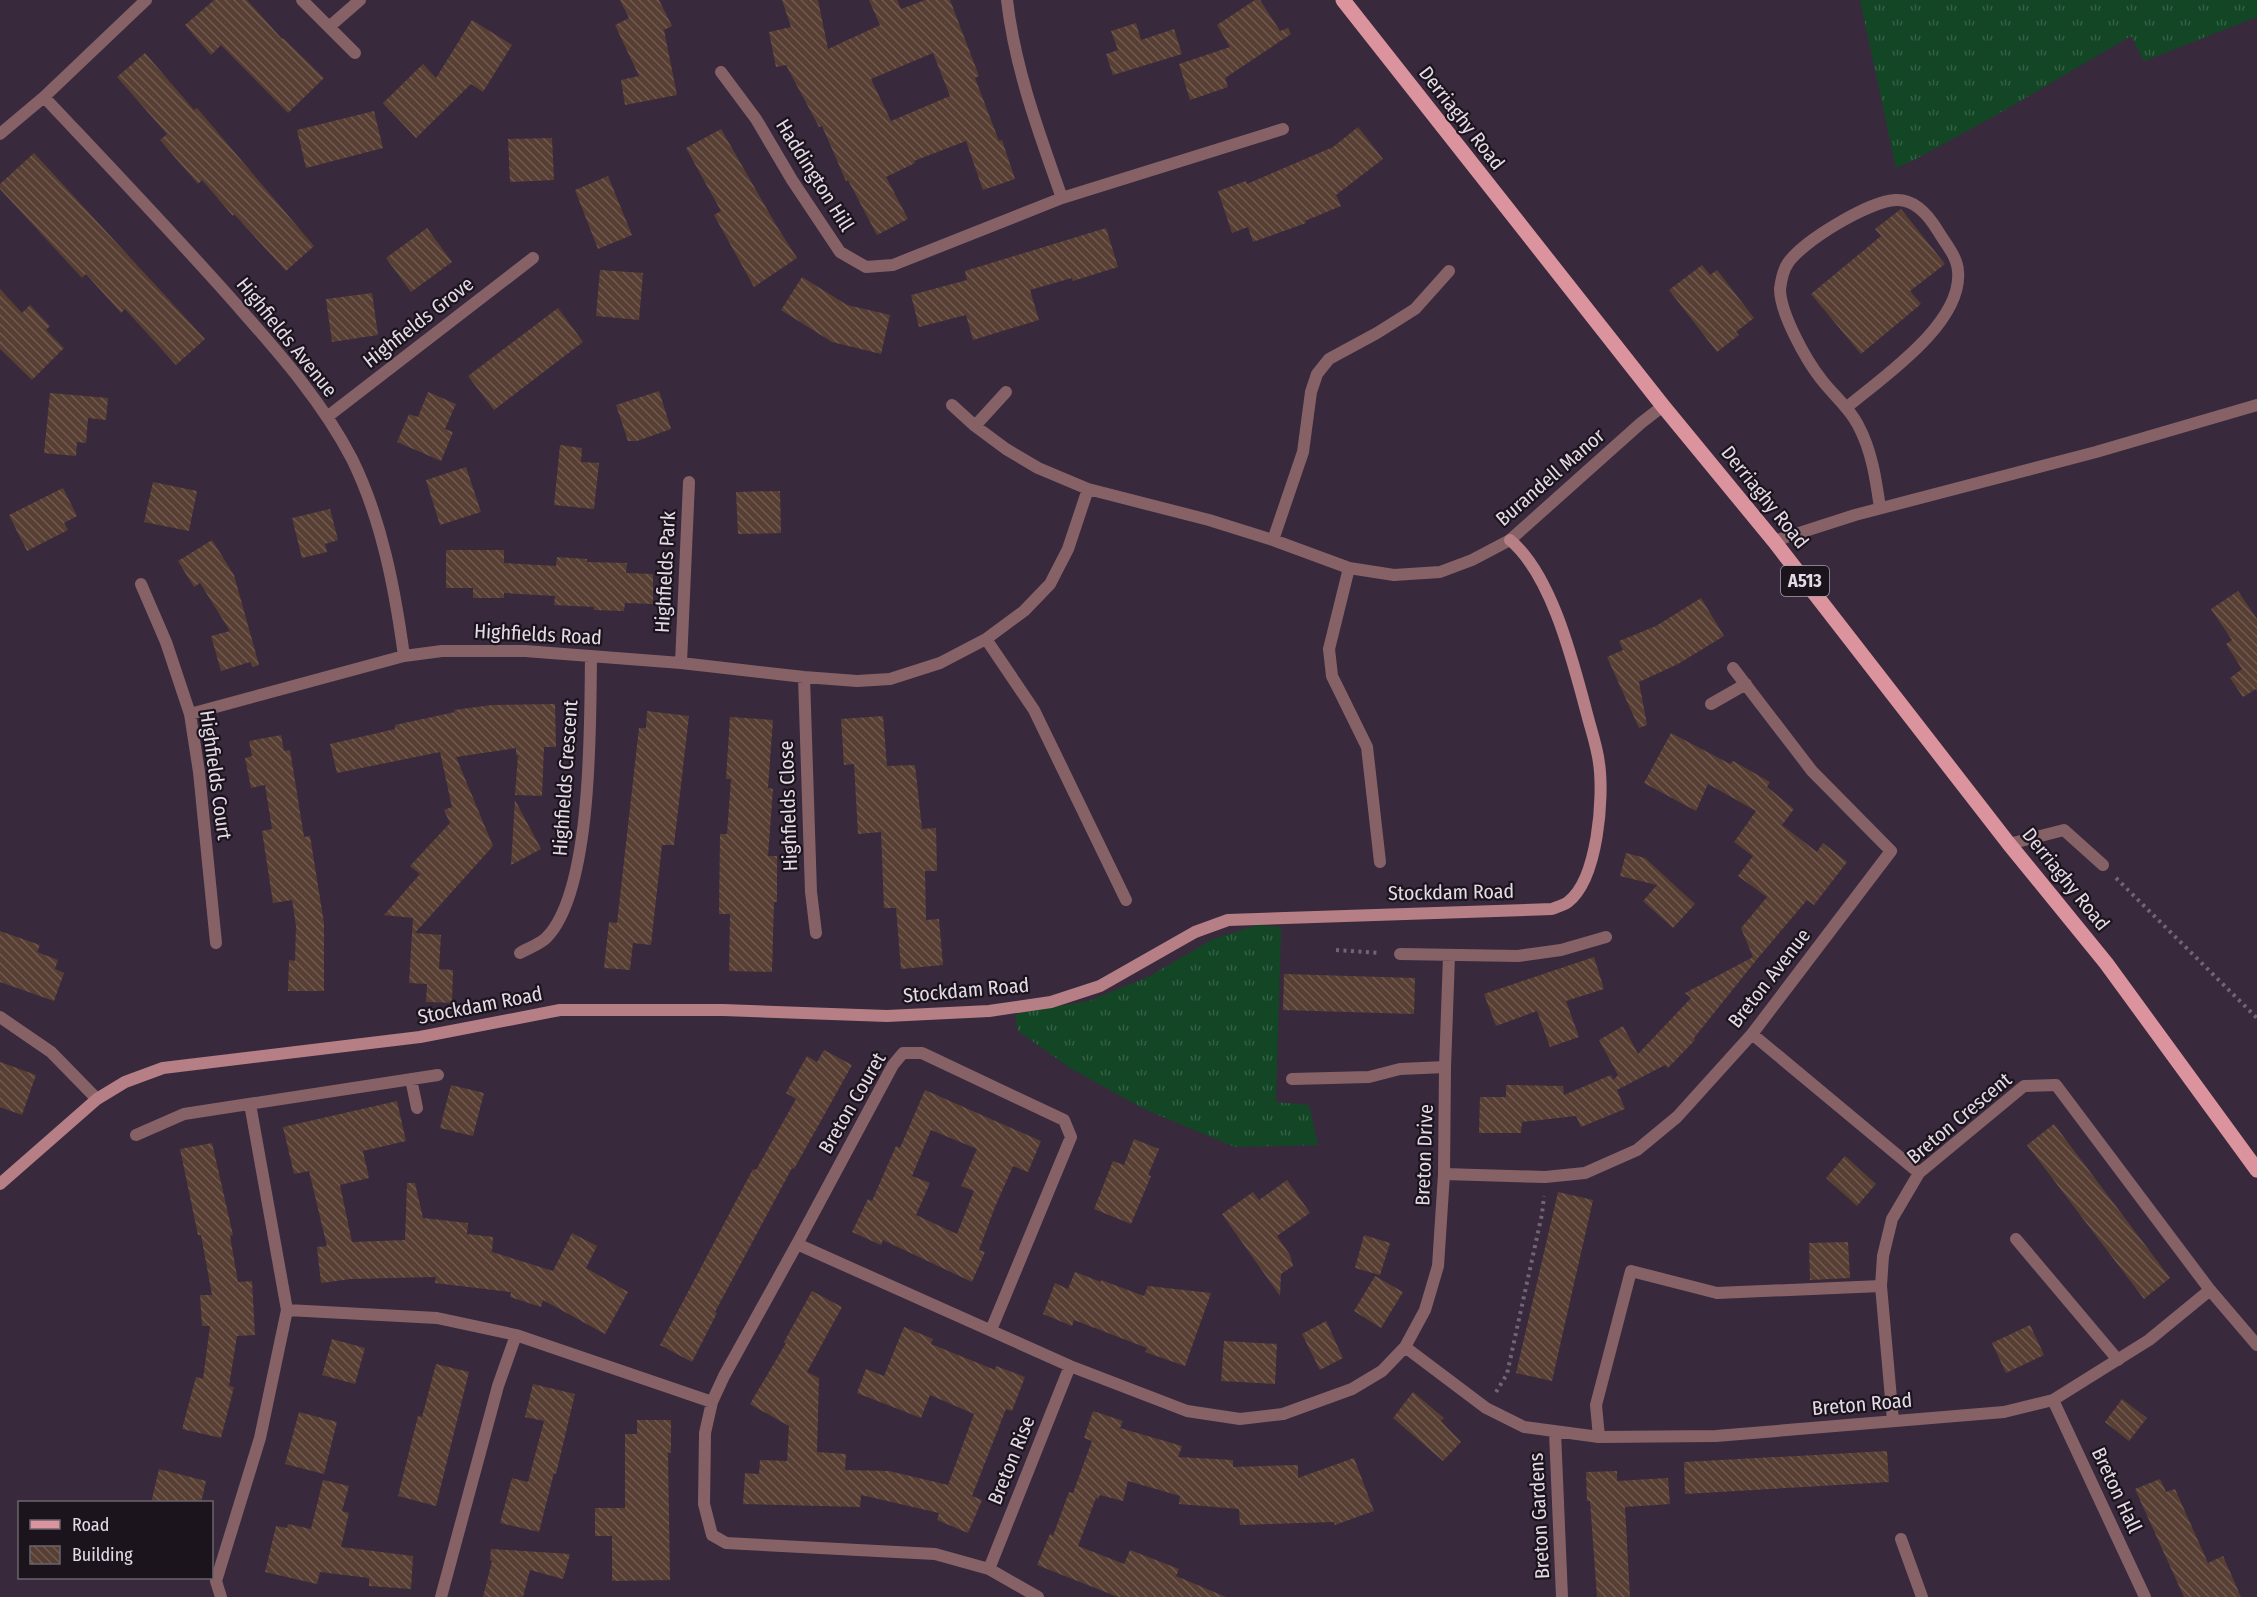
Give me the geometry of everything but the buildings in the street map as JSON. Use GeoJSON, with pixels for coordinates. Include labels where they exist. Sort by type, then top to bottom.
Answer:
{"type":"FeatureCollection","features":[{"type":"Feature","properties":{"kind":"main road","name":"Derriaghy Road"},"geometry":{"type":"LineString","coordinates":[[1343,0],[1664,406],[1774,541],[2009,844],[2106,963],[2257,1170]]}},
{"type":"Feature","properties":{"kind":"street"},"geometry":{"type":"LineString","coordinates":[[0,134],[44,97],[146,0]]}},
{"type":"Feature","properties":{"kind":"street"},"geometry":{"type":"LineString","coordinates":[[302,0],[354,52]]}},
{"type":"Feature","properties":{"kind":"street"},"geometry":{"type":"LineString","coordinates":[[329,27],[360,0]]}},
{"type":"Feature","properties":{"kind":"street"},"geometry":{"type":"LineString","coordinates":[[1007,0],[1020,69],[1034,120],[1062,198]]}},
{"type":"Feature","properties":{"kind":"street","name":"Haddington Hill"},"geometry":{"type":"LineString","coordinates":[[721,72],[756,119],[792,180],[840,252],[866,267],[893,265],[1062,198],[1283,129]]}},
{"type":"Feature","properties":{"kind":"street","name":"Highfields Avenue"},"geometry":{"type":"LineString","coordinates":[[44,97],[197,260],[298,378],[327,417],[352,460],[373,511],[388,565],[404,656]]}},
{"type":"Feature","properties":{"kind":"street"},"geometry":{"type":"LineString","coordinates":[[1847,407],[1920,344],[1941,322],[1950,307],[1957,286],[1958,270],[1950,250],[1934,224],[1915,204],[1904,200],[1880,203],[1850,216],[1819,236],[1794,255],[1786,265],[1780,287],[1781,300],[1787,319],[1820,378],[1847,407],[1859,425],[1873,463],[1880,508]]}},
{"type":"Feature","properties":{"kind":"street","name":"Highfields Grove"},"geometry":{"type":"LineString","coordinates":[[327,417],[533,258]]}},
{"type":"Feature","properties":{"kind":"street"},"geometry":{"type":"LineString","coordinates":[[1273,540],[1303,452],[1311,392],[1317,374],[1329,359],[1415,309],[1449,271]]}},
{"type":"Feature","properties":{"kind":"street"},"geometry":{"type":"LineString","coordinates":[[975,426],[1006,392]]}},
{"type":"Feature","properties":{"kind":"street","name":"Burandell Manor"},"geometry":{"type":"LineString","coordinates":[[952,405],[1006,449],[1038,468],[1088,489],[1209,520],[1273,540],[1349,568],[1394,575],[1440,572],[1472,560],[1510,540],[1641,423],[1664,406]]}},
{"type":"Feature","properties":{"kind":"street"},"geometry":{"type":"LineString","coordinates":[[1774,541],[1880,508],[2096,452],[2257,405]]}},
{"type":"Feature","properties":{"kind":"street","name":"Highfields Park"},"geometry":{"type":"LineString","coordinates":[[681,663],[689,482]]}},
{"type":"Feature","properties":{"kind":"street"},"geometry":{"type":"LineString","coordinates":[[1088,489],[1068,549],[1050,584],[1024,611],[986,639],[1034,710],[1126,900]]}},
{"type":"Feature","properties":{"kind":"street","name":"Stockdam Road"},"geometry":{"type":"LineString","coordinates":[[0,1184],[97,1099],[125,1082],[163,1068],[420,1037],[560,1011],[723,1010],[887,1016],[980,1012],[1050,1002],[1100,986],[1195,932],[1228,920],[1552,909],[1568,902],[1578,892],[1594,854],[1600,813],[1599,762],[1559,622],[1542,583],[1522,550],[1510,540]]}},
{"type":"Feature","properties":{"kind":"street"},"geometry":{"type":"LineString","coordinates":[[1349,568],[1329,649],[1332,676],[1367,747],[1380,861]]}},
{"type":"Feature","properties":{"kind":"street","name":"Highfields Court"},"geometry":{"type":"LineString","coordinates":[[141,584],[166,642],[190,714],[199,771],[216,943]]}},
{"type":"Feature","properties":{"kind":"street","name":"Highfields Road"},"geometry":{"type":"LineString","coordinates":[[190,714],[404,656],[442,651],[483,649],[591,656],[857,681],[890,679],[940,663],[986,639]]}},
{"type":"Feature","properties":{"kind":"street","name":"Highfields Crescent"},"geometry":{"type":"LineString","coordinates":[[520,953],[547,938],[563,915],[577,872],[586,796],[591,656]]}},
{"type":"Feature","properties":{"kind":"street","name":"Breton Avenue"},"geometry":{"type":"LineString","coordinates":[[1444,1174],[1545,1177],[1585,1173],[1637,1150],[1677,1117],[1752,1034],[1891,851],[1812,771],[1733,668]]}},
{"type":"Feature","properties":{"kind":"street","name":"Highfields Close"},"geometry":{"type":"LineString","coordinates":[[804,677],[811,892],[816,933]]}},
{"type":"Feature","properties":{"kind":"street"},"geometry":{"type":"LineString","coordinates":[[1711,704],[1746,684]]}},
{"type":"Feature","properties":{"kind":"street"},"geometry":{"type":"LineString","coordinates":[[2009,844],[2064,830],[2103,865]]}},
{"type":"Feature","properties":{"kind":"street"},"geometry":{"type":"LineString","coordinates":[[1400,954],[1518,956],[1561,950],[1606,937]]}},
{"type":"Feature","properties":{"kind":"street","name":"Breton Drive"},"geometry":{"type":"LineString","coordinates":[[1070,1366],[1187,1410],[1240,1419],[1283,1414],[1352,1389],[1382,1371],[1405,1347],[1425,1310],[1438,1266],[1444,1174],[1449,956]]}},
{"type":"Feature","properties":{"kind":"street"},"geometry":{"type":"LineString","coordinates":[[0,1017],[51,1052],[97,1099]]}},
{"type":"Feature","properties":{"kind":"street"},"geometry":{"type":"LineString","coordinates":[[1752,1034],[1919,1173]]}},
{"type":"Feature","properties":{"kind":"street","name":"Breton Couret"},"geometry":{"type":"LineString","coordinates":[[797,1244],[893,1065],[903,1053],[922,1053],[1064,1120],[1071,1137],[991,1330]]}},
{"type":"Feature","properties":{"kind":"street"},"geometry":{"type":"LineString","coordinates":[[1292,1079],[1369,1077],[1400,1069],[1445,1067]]}},
{"type":"Feature","properties":{"kind":"street"},"geometry":{"type":"LineString","coordinates":[[136,1135],[184,1114],[438,1075]]}},
{"type":"Feature","properties":{"kind":"street"},"geometry":{"type":"LineString","coordinates":[[411,1079],[417,1108]]}},
{"type":"Feature","properties":{"kind":"street","name":"Breton Crescent"},"geometry":{"type":"LineString","coordinates":[[1893,1421],[1881,1286],[1883,1256],[1892,1219],[1919,1173],[2024,1086],[2056,1085],[2210,1290],[2257,1345]]}},
{"type":"Feature","properties":{"kind":"street"},"geometry":{"type":"LineString","coordinates":[[221,1597],[216,1581],[260,1438],[287,1310],[250,1104]]}},
{"type":"Feature","properties":{"kind":"street"},"geometry":{"type":"LineString","coordinates":[[2016,1239],[2118,1360]]}},
{"type":"Feature","properties":{"kind":"street"},"geometry":{"type":"LineString","coordinates":[[1038,1597],[989,1569],[935,1554],[726,1543],[712,1535],[704,1504],[705,1433],[712,1402],[724,1376],[797,1244],[1070,1366]]}},
{"type":"Feature","properties":{"kind":"street"},"geometry":{"type":"LineString","coordinates":[[1599,1437],[1596,1404],[1631,1271],[1717,1293],[1881,1286]]}},
{"type":"Feature","properties":{"kind":"street","name":"Breton Road"},"geometry":{"type":"LineString","coordinates":[[1405,1347],[1486,1408],[1524,1427],[1599,1437],[1716,1436],[2004,1412],[2053,1400],[2149,1340],[2210,1290]]}},
{"type":"Feature","properties":{"kind":"street"},"geometry":{"type":"LineString","coordinates":[[287,1310],[437,1318],[516,1335],[712,1402]]}},
{"type":"Feature","properties":{"kind":"street"},"geometry":{"type":"LineString","coordinates":[[441,1597],[498,1386],[516,1335]]}},
{"type":"Feature","properties":{"kind":"street","name":"Breton Rise"},"geometry":{"type":"LineString","coordinates":[[989,1569],[1070,1366]]}},
{"type":"Feature","properties":{"kind":"street","name":"Breton Hall"},"geometry":{"type":"LineString","coordinates":[[2053,1400],[2145,1597]]}},
{"type":"Feature","properties":{"kind":"street","name":"Breton Gardens"},"geometry":{"type":"LineString","coordinates":[[1555,1432],[1562,1597]]}},
{"type":"Feature","properties":{"kind":"street"},"geometry":{"type":"LineString","coordinates":[[1901,1539],[1922,1597]]}},
{"type":"Feature","properties":{"kind":"path"},"geometry":{"type":"LineString","coordinates":[[2103,865],[2257,1018]]}},
{"type":"Feature","properties":{"kind":"path"},"geometry":{"type":"LineString","coordinates":[[1336,950],[1400,954]]}},
{"type":"Feature","properties":{"kind":"path"},"geometry":{"type":"LineString","coordinates":[[1486,1408],[1507,1374],[1542,1214],[1545,1177]]}},
{"type":"Feature","properties":{"kind":"green space"},"geometry":{"type":"Polygon","coordinates":[[[1860,0],[2257,0],[2257,17],[2144,61],[2131,36],[1998,114],[1896,168],[1860,0]]]}},
{"type":"Feature","properties":{"kind":"green space"},"geometry":{"type":"Polygon","coordinates":[[[1258,925],[1281,927],[1276,1102],[1309,1105],[1318,1145],[1235,1147],[1144,1109],[1070,1068],[1018,1031],[1015,1014],[1088,1001],[1146,978],[1213,939],[1258,925]]]}}]}
